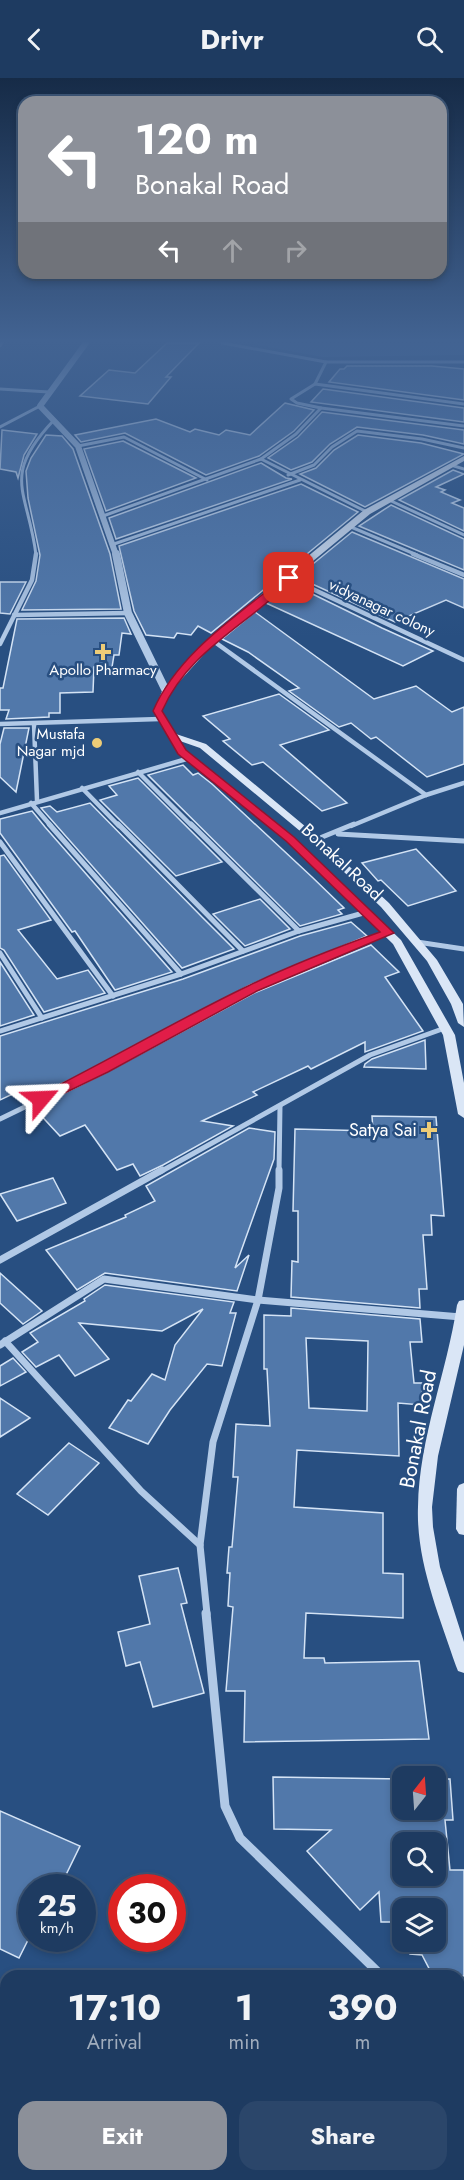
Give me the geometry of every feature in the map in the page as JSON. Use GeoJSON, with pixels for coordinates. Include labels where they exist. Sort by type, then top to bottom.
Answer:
{"type":"FeatureCollection","features":[{"type":"Feature","properties":{"kind":"main road"},"geometry":{"type":"LineString","coordinates":[[160,719],[158,711],[166,691],[212,640],[367,512],[454,466],[464,458]]}},
{"type":"Feature","properties":{"kind":"main road","name":"Bonakal Road"},"geometry":{"type":"LineString","coordinates":[[160,719],[175,737],[178,748],[290,839],[397,942],[446,1028],[464,1114]]}},
{"type":"Feature","properties":{"kind":"main road","name":"Bonakal Road"},"geometry":{"type":"LineString","coordinates":[[175,737],[203,747],[315,840],[386,905],[432,960],[457,1004],[464,1023]]}},
{"type":"Feature","properties":{"kind":"main road","name":"Bonakal Road"},"geometry":{"type":"LineString","coordinates":[[463,1311],[428,1476],[424,1507],[438,1588],[464,1666]]}},
{"type":"Feature","properties":{"kind":"main road"},"geometry":{"type":"LineString","coordinates":[[464,1489],[464,1529]]}},
{"type":"Feature","properties":{"kind":"street"},"geometry":{"type":"LineString","coordinates":[[0,644],[27,588],[36,559],[19,487],[19,464],[26,449],[34,441]]}},
{"type":"Feature","properties":{"kind":"street"},"geometry":{"type":"LineString","coordinates":[[73,441],[78,446],[114,543],[128,613],[166,691]]}},
{"type":"Feature","properties":{"kind":"street"},"geometry":{"type":"LineString","coordinates":[[78,446],[103,441]]}},
{"type":"Feature","properties":{"kind":"street"},"geometry":{"type":"LineString","coordinates":[[132,441],[207,480]]}},
{"type":"Feature","properties":{"kind":"street"},"geometry":{"type":"LineString","coordinates":[[103,516],[261,459],[286,441]]}},
{"type":"Feature","properties":{"kind":"street"},"geometry":{"type":"LineString","coordinates":[[288,475],[314,465],[341,441]]}},
{"type":"Feature","properties":{"kind":"street"},"geometry":{"type":"LineString","coordinates":[[421,441],[464,448]]}},
{"type":"Feature","properties":{"kind":"street"},"geometry":{"type":"LineString","coordinates":[[261,459],[288,475],[367,512]]}},
{"type":"Feature","properties":{"kind":"street"},"geometry":{"type":"LineString","coordinates":[[454,466],[464,469]]}},
{"type":"Feature","properties":{"kind":"street"},"geometry":{"type":"LineString","coordinates":[[114,543],[174,525],[300,480]]}},
{"type":"Feature","properties":{"kind":"street"},"geometry":{"type":"LineString","coordinates":[[389,500],[464,535]]}},
{"type":"Feature","properties":{"kind":"street"},"geometry":{"type":"LineString","coordinates":[[351,527],[464,575]]}},
{"type":"Feature","properties":{"kind":"street","name":"vidyanagar colony"},"geometry":{"type":"LineString","coordinates":[[289,578],[464,660]]}},
{"type":"Feature","properties":{"kind":"street"},"geometry":{"type":"LineString","coordinates":[[14,615],[128,613]]}},
{"type":"Feature","properties":{"kind":"street"},"geometry":{"type":"LineString","coordinates":[[212,640],[426,795]]}},
{"type":"Feature","properties":{"kind":"street"},"geometry":{"type":"LineString","coordinates":[[0,724],[160,719]]}},
{"type":"Feature","properties":{"kind":"street"},"geometry":{"type":"LineString","coordinates":[[34,723],[34,802],[181,974]]}},
{"type":"Feature","properties":{"kind":"street"},"geometry":{"type":"LineString","coordinates":[[0,813],[190,759]]}},
{"type":"Feature","properties":{"kind":"street"},"geometry":{"type":"LineString","coordinates":[[138,772],[298,931]]}},
{"type":"Feature","properties":{"kind":"street"},"geometry":{"type":"LineString","coordinates":[[315,840],[426,795],[464,783]]}},
{"type":"Feature","properties":{"kind":"street"},"geometry":{"type":"LineString","coordinates":[[82,788],[243,951]]}},
{"type":"Feature","properties":{"kind":"street"},"geometry":{"type":"LineString","coordinates":[[334,833],[464,841]]}},
{"type":"Feature","properties":{"kind":"street"},"geometry":{"type":"LineString","coordinates":[[0,842],[113,996]]}},
{"type":"Feature","properties":{"kind":"street"},"geometry":{"type":"LineString","coordinates":[[0,1031],[181,974],[298,931],[367,912]]}},
{"type":"Feature","properties":{"kind":"street"},"geometry":{"type":"LineString","coordinates":[[0,1119],[103,1069],[252,988],[316,960],[388,933]]}},
{"type":"Feature","properties":{"kind":"street"},"geometry":{"type":"LineString","coordinates":[[417,942],[464,949]]}},
{"type":"Feature","properties":{"kind":"street"},"geometry":{"type":"LineString","coordinates":[[0,953],[42,1018]]}},
{"type":"Feature","properties":{"kind":"street"},"geometry":{"type":"LineString","coordinates":[[0,1260],[370,1055],[446,1028]]}},
{"type":"Feature","properties":{"kind":"street"},"geometry":{"type":"LineString","coordinates":[[280,1106],[279,1188],[258,1300],[213,1442],[200,1545],[225,1806],[240,1838],[376,1970]]}},
{"type":"Feature","properties":{"kind":"street"},"geometry":{"type":"LineString","coordinates":[[200,1545],[141,1491],[3,1343],[104,1279],[258,1300],[463,1311]]}},
{"type":"Feature","properties":{"kind":"building"},"geometry":{"type":"Polygon","coordinates":[[[1,441],[33,441],[24,455],[18,478],[16,472],[0,469],[1,441]]]}},
{"type":"Feature","properties":{"kind":"building"},"geometry":{"type":"Polygon","coordinates":[[[42,441],[66,441],[73,449],[110,554],[121,609],[22,610],[36,581],[40,555],[28,498],[26,471],[42,441]]]}},
{"type":"Feature","properties":{"kind":"building"},"geometry":{"type":"Polygon","coordinates":[[[123,441],[196,478],[106,511],[84,449],[123,441]]]}},
{"type":"Feature","properties":{"kind":"building"},"geometry":{"type":"Polygon","coordinates":[[[141,441],[280,441],[259,456],[206,475],[141,441]]]}},
{"type":"Feature","properties":{"kind":"building"},"geometry":{"type":"Polygon","coordinates":[[[292,441],[335,441],[312,462],[291,470],[268,458],[292,441]]]}},
{"type":"Feature","properties":{"kind":"building"},"geometry":{"type":"Polygon","coordinates":[[[348,441],[406,441],[464,454],[365,507],[300,474],[316,468],[334,450],[348,441]]]}},
{"type":"Feature","properties":{"kind":"building"},"geometry":{"type":"Polygon","coordinates":[[[261,463],[286,478],[292,479],[116,539],[109,518],[261,463]]]}},
{"type":"Feature","properties":{"kind":"building"},"geometry":{"type":"Polygon","coordinates":[[[453,470],[464,474],[436,487],[445,490],[441,492],[460,500],[452,503],[464,508],[464,531],[399,500],[453,470]]]}},
{"type":"Feature","properties":{"kind":"building"},"geometry":{"type":"Polygon","coordinates":[[[301,484],[358,512],[211,633],[198,626],[191,635],[177,633],[174,638],[146,635],[134,611],[119,546],[301,484]]]}},
{"type":"Feature","properties":{"kind":"building"},"geometry":{"type":"Polygon","coordinates":[[[391,505],[464,539],[464,570],[359,526],[391,505]]]}},
{"type":"Feature","properties":{"kind":"building"},"geometry":{"type":"Polygon","coordinates":[[[352,532],[464,579],[464,608],[446,600],[395,622],[297,577],[352,532]]]}},
{"type":"Feature","properties":{"kind":"building"},"geometry":{"type":"Polygon","coordinates":[[[0,582],[26,582],[10,614],[0,613],[0,582]]]}},
{"type":"Feature","properties":{"kind":"building"},"geometry":{"type":"Polygon","coordinates":[[[290,583],[433,651],[403,666],[266,603],[290,583]]]}},
{"type":"Feature","properties":{"kind":"building"},"geometry":{"type":"Polygon","coordinates":[[[255,612],[374,699],[416,686],[452,712],[464,707],[464,764],[427,777],[376,737],[371,739],[351,723],[339,727],[289,691],[299,688],[248,652],[222,639],[255,612]]]}},
{"type":"Feature","properties":{"kind":"building"},"geometry":{"type":"Polygon","coordinates":[[[124,618],[131,634],[122,633],[119,655],[114,655],[112,667],[94,667],[93,692],[60,693],[60,713],[49,713],[49,717],[6,719],[9,710],[0,710],[0,688],[3,688],[17,619],[124,618]]]}},
{"type":"Feature","properties":{"kind":"building"},"geometry":{"type":"Polygon","coordinates":[[[279,694],[329,730],[280,745],[347,803],[322,811],[263,762],[252,765],[223,741],[230,739],[203,716],[279,694]]]}},
{"type":"Feature","properties":{"kind":"building"},"geometry":{"type":"Polygon","coordinates":[[[4,728],[29,728],[16,792],[0,777],[0,744],[4,728]]]}},
{"type":"Feature","properties":{"kind":"building"},"geometry":{"type":"Polygon","coordinates":[[[183,765],[193,775],[198,773],[212,784],[312,877],[344,908],[338,910],[342,914],[300,926],[148,775],[183,765]]]}},
{"type":"Feature","properties":{"kind":"building"},"geometry":{"type":"Polygon","coordinates":[[[138,778],[222,862],[176,876],[100,800],[117,795],[109,786],[138,778]]]}},
{"type":"Feature","properties":{"kind":"building"},"geometry":{"type":"Polygon","coordinates":[[[90,803],[234,949],[182,968],[41,808],[50,806],[57,812],[90,803]]]}},
{"type":"Feature","properties":{"kind":"building"},"geometry":{"type":"Polygon","coordinates":[[[32,811],[172,972],[115,990],[75,931],[72,932],[0,833],[0,819],[32,811]]]}},
{"type":"Feature","properties":{"kind":"building"},"geometry":{"type":"Polygon","coordinates":[[[416,849],[456,891],[408,906],[381,880],[378,881],[362,863],[416,849]]]}},
{"type":"Feature","properties":{"kind":"building"},"geometry":{"type":"Polygon","coordinates":[[[4,855],[51,920],[18,930],[57,979],[88,970],[105,993],[44,1012],[4,950],[0,948],[0,856],[4,855]]]}},
{"type":"Feature","properties":{"kind":"building"},"geometry":{"type":"Polygon","coordinates":[[[260,899],[290,929],[245,946],[213,914],[260,899]]]}},
{"type":"Feature","properties":{"kind":"building"},"geometry":{"type":"Polygon","coordinates":[[[351,922],[367,936],[250,985],[101,1065],[27,1100],[19,1091],[0,1100],[0,1036],[183,979],[300,936],[351,922]]]}},
{"type":"Feature","properties":{"kind":"building"},"geometry":{"type":"Polygon","coordinates":[[[371,945],[399,972],[385,977],[423,1031],[365,1052],[365,1042],[311,1069],[308,1066],[253,1092],[257,1095],[202,1121],[233,1126],[163,1165],[140,1176],[133,1164],[117,1170],[85,1125],[60,1136],[34,1108],[105,1073],[254,993],[371,945]]]}},
{"type":"Feature","properties":{"kind":"building"},"geometry":{"type":"Polygon","coordinates":[[[0,962],[34,1015],[0,1026],[0,962]]]}},
{"type":"Feature","properties":{"kind":"building"},"geometry":{"type":"Polygon","coordinates":[[[425,1040],[426,1069],[364,1067],[372,1059],[425,1040]]]}},
{"type":"Feature","properties":{"kind":"building"},"geometry":{"type":"Polygon","coordinates":[[[372,1116],[436,1117],[444,1216],[431,1215],[432,1235],[423,1235],[427,1289],[419,1289],[420,1308],[291,1297],[292,1261],[298,1262],[298,1211],[293,1211],[295,1129],[373,1131],[372,1116]]]}},
{"type":"Feature","properties":{"kind":"building"},"geometry":{"type":"Polygon","coordinates":[[[249,1128],[275,1132],[274,1159],[235,1268],[249,1255],[237,1291],[105,1273],[77,1290],[46,1250],[126,1217],[125,1215],[155,1201],[146,1186],[249,1128]]]}},
{"type":"Feature","properties":{"kind":"building"},"geometry":{"type":"Polygon","coordinates":[[[53,1178],[66,1203],[17,1221],[0,1194],[53,1178]]]}},
{"type":"Feature","properties":{"kind":"building"},"geometry":{"type":"Polygon","coordinates":[[[0,1273],[42,1311],[23,1324],[0,1303],[0,1273]]]}},
{"type":"Feature","properties":{"kind":"building"},"geometry":{"type":"Polygon","coordinates":[[[105,1285],[234,1302],[230,1313],[236,1313],[222,1366],[207,1364],[170,1410],[148,1444],[109,1428],[128,1400],[131,1401],[152,1374],[165,1380],[175,1345],[203,1309],[162,1331],[79,1323],[109,1359],[75,1376],[59,1355],[36,1367],[22,1352],[38,1342],[30,1333],[85,1301],[84,1299],[105,1285]]]}},
{"type":"Feature","properties":{"kind":"building"},"geometry":{"type":"Polygon","coordinates":[[[291,1308],[420,1319],[422,1342],[410,1342],[414,1383],[422,1383],[422,1405],[398,1403],[399,1456],[297,1450],[294,1507],[383,1513],[383,1573],[403,1574],[403,1618],[306,1613],[304,1658],[324,1658],[325,1663],[419,1661],[429,1739],[244,1742],[245,1691],[226,1691],[233,1607],[228,1606],[230,1573],[227,1573],[229,1547],[232,1547],[238,1477],[233,1477],[236,1424],[270,1426],[267,1369],[264,1369],[264,1315],[291,1316],[291,1308]],[[306,1338],[309,1408],[367,1411],[368,1341],[306,1338]]]}},
{"type":"Feature","properties":{"kind":"building"},"geometry":{"type":"Polygon","coordinates":[[[13,1358],[26,1372],[0,1386],[0,1366],[13,1358]]]}},
{"type":"Feature","properties":{"kind":"building"},"geometry":{"type":"Polygon","coordinates":[[[0,1398],[30,1418],[0,1437],[0,1398]]]}},
{"type":"Feature","properties":{"kind":"building"},"geometry":{"type":"Polygon","coordinates":[[[69,1443],[99,1463],[48,1515],[17,1494],[69,1443]]]}},
{"type":"Feature","properties":{"kind":"building"},"geometry":{"type":"Polygon","coordinates":[[[178,1568],[187,1603],[181,1604],[204,1693],[153,1707],[140,1662],[126,1666],[118,1632],[150,1624],[139,1576],[178,1568]]]}},
{"type":"Feature","properties":{"kind":"building"},"geometry":{"type":"Polygon","coordinates":[[[273,1777],[392,1779],[392,1820],[445,1820],[450,1870],[464,1870],[464,1970],[430,1970],[422,1955],[410,1954],[410,1952],[446,1952],[446,1898],[392,1898],[392,1922],[381,1922],[379,1892],[360,1910],[307,1851],[331,1830],[274,1829],[273,1777]]]}},
{"type":"Feature","properties":{"kind":"building"},"geometry":{"type":"Polygon","coordinates":[[[446,1779],[450,1779],[453,1820],[446,1820],[446,1779]]]}},
{"type":"Feature","properties":{"kind":"building"},"geometry":{"type":"Polygon","coordinates":[[[0,1811],[80,1846],[66,1874],[18,1874],[18,1952],[22,1952],[19,1958],[0,1949],[0,1811]]]}},
{"type":"Feature","properties":{"kind":"place","name":"Apollo Pharmacy"},"geometry":{"type":"Point","coordinates":[103,652]}},
{"type":"Feature","properties":{"kind":"place","name":"Mustafa Nagar mjd"},"geometry":{"type":"Point","coordinates":[97,743]}},
{"type":"Feature","properties":{"kind":"place","name":"Satya Sai"},"geometry":{"type":"Point","coordinates":[429,1130]}},
{"type":"Feature","properties":{"kind":"route"},"geometry":{"type":"LineString","coordinates":[[41,1099],[103,1069],[252,988],[316,960],[388,933],[290,839],[182,752],[178,748],[175,737],[160,719],[158,711],[166,691],[212,640],[289,578]]}}]}
